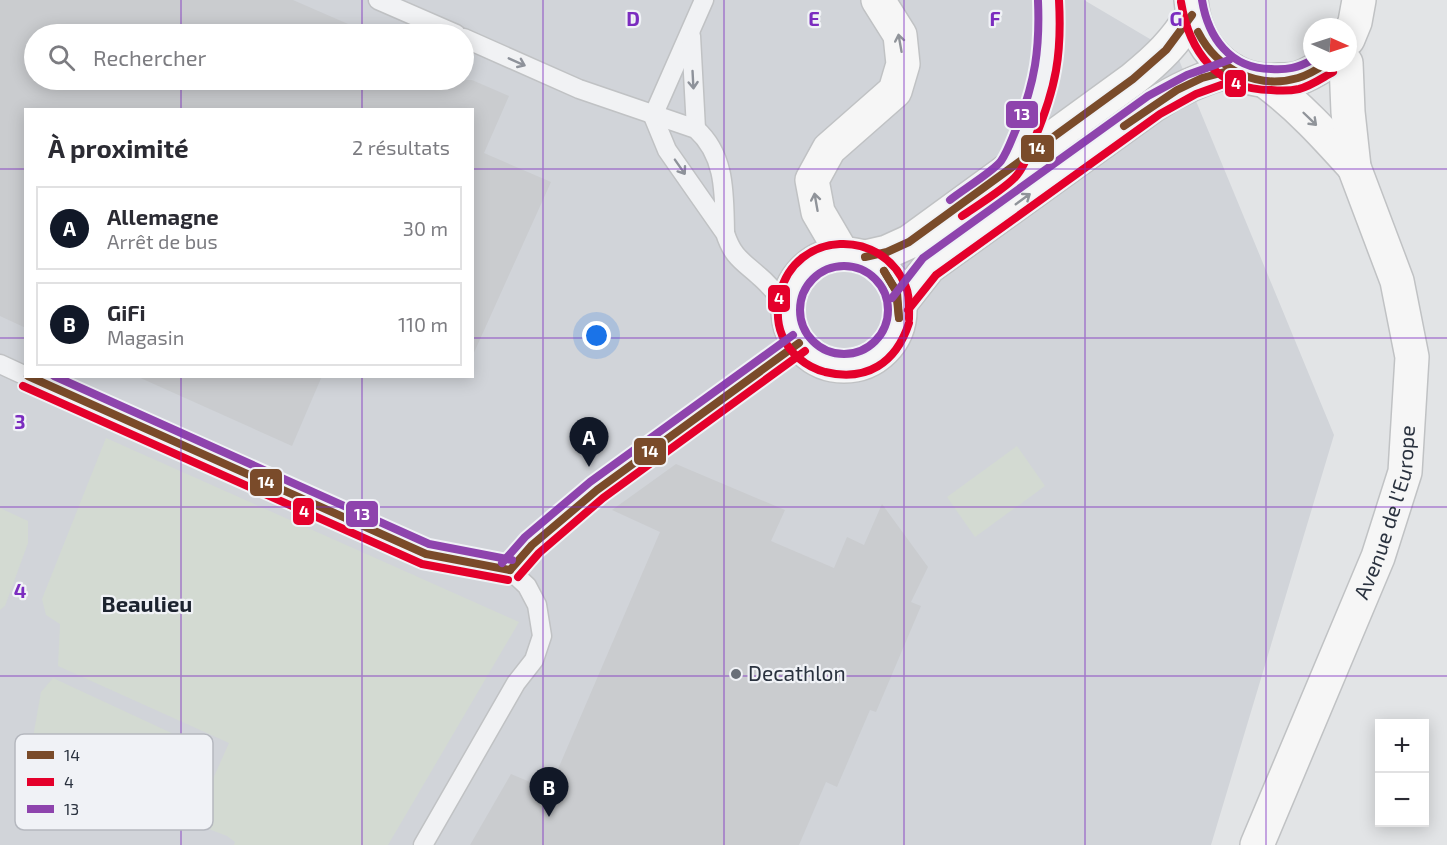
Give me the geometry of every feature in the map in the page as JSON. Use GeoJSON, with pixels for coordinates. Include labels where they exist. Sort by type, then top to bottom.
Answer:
{"type":"FeatureCollection","features":[{"type":"Feature","properties":{"kind":"street"},"geometry":{"type":"LineString","coordinates":[[878,0],[900,35],[903,64],[895,91],[829,148],[812,180],[818,212],[828,232],[854,255],[878,265],[889,276],[900,304],[899,320],[894,335],[885,348],[872,358],[856,365],[840,366],[810,355],[792,332],[788,308],[792,287],[804,270],[822,258],[854,255],[887,252],[909,242],[1156,60],[1174,42],[1192,8]]}},
{"type":"Feature","properties":{"kind":"street"},"geometry":{"type":"LineString","coordinates":[[1356,18],[1359,0]]}},
{"type":"Feature","properties":{"kind":"street"},"geometry":{"type":"LineString","coordinates":[[1192,8],[1200,37],[1214,56],[1232,70],[1248,78],[1265,81],[1298,78],[1310,72]]}},
{"type":"Feature","properties":{"kind":"street"},"geometry":{"type":"LineString","coordinates":[[900,304],[929,267],[1154,105],[1202,78],[1232,70]]}},
{"type":"Feature","properties":{"kind":"street","name":"Avenue de l'Europe"},"geometry":{"type":"LineString","coordinates":[[1257,845],[1378,557],[1405,472],[1412,357],[1397,281],[1354,167],[1346,72]]}},
{"type":"Feature","properties":{"kind":"street","name":"Avenue de l'Europe"},"geometry":{"type":"LineString","coordinates":[[1265,81],[1286,96],[1316,124],[1354,167]]}},
{"type":"Feature","properties":{"kind":"lane"},"geometry":{"type":"LineString","coordinates":[[378,0],[433,24]]}},
{"type":"Feature","properties":{"kind":"lane"},"geometry":{"type":"LineString","coordinates":[[704,0],[653,116],[667,150],[726,233]]}},
{"type":"Feature","properties":{"kind":"lane"},"geometry":{"type":"LineString","coordinates":[[1009,169],[1038,103],[1045,76],[1050,36],[1048,0]]}},
{"type":"Feature","properties":{"kind":"lane"},"geometry":{"type":"LineString","coordinates":[[690,31],[696,129]]}},
{"type":"Feature","properties":{"kind":"lane"},"geometry":{"type":"LineString","coordinates":[[474,42],[579,89],[696,129],[705,136],[718,160],[723,177],[726,233],[730,248],[738,259],[759,276],[788,308]]}},
{"type":"Feature","properties":{"kind":"lane"},"geometry":{"type":"LineString","coordinates":[[510,570],[531,545],[597,490],[799,343]]}},
{"type":"Feature","properties":{"kind":"lane"},"geometry":{"type":"LineString","coordinates":[[0,364],[24,375]]}},
{"type":"Feature","properties":{"kind":"lane"},"geometry":{"type":"LineString","coordinates":[[30,378],[426,554],[510,570],[527,586],[537,605],[542,636],[534,660],[516,683],[423,845]]}},
{"type":"Feature","properties":{"kind":"shaded area"},"geometry":{"type":"Polygon","coordinates":[[[0,0],[1084,0],[1177,55],[1334,435],[1211,845],[0,845],[0,0]]]}},
{"type":"Feature","properties":{"kind":"shaded area"},"geometry":{"type":"Polygon","coordinates":[[[106,438],[519,622],[388,845],[234,845],[235,842],[227,836],[212,830],[213,779],[229,743],[58,666],[60,624],[46,615],[42,599],[106,438]]]}},
{"type":"Feature","properties":{"kind":"shaded area"},"geometry":{"type":"Polygon","coordinates":[[[1017,446],[1045,486],[975,537],[947,497],[1017,446]]]}},
{"type":"Feature","properties":{"kind":"shaded area"},"geometry":{"type":"Polygon","coordinates":[[[0,508],[28,521],[28,543],[5,606],[0,610],[0,508]]]}},
{"type":"Feature","properties":{"kind":"shaded area"},"geometry":{"type":"Polygon","coordinates":[[[53,678],[174,734],[34,734],[41,692],[53,678]]]}},
{"type":"Feature","properties":{"kind":"building"},"geometry":{"type":"Polygon","coordinates":[[[0,0],[293,0],[348,24],[24,24],[24,90],[474,90],[474,81],[509,96],[484,153],[551,182],[474,353],[474,108],[24,108],[24,327],[0,316],[0,0]]]}},
{"type":"Feature","properties":{"kind":"building"},"geometry":{"type":"Polygon","coordinates":[[[140,378],[321,378],[292,446],[140,378]]]}},
{"type":"Feature","properties":{"kind":"building","name":"Decathlon"},"geometry":{"type":"Polygon","coordinates":[[[676,464],[785,510],[771,541],[834,568],[847,537],[864,545],[882,504],[928,567],[911,602],[921,606],[876,712],[870,710],[837,787],[826,782],[799,845],[470,845],[511,774],[549,790],[660,532],[612,510],[676,464]]]}},
{"type":"Feature","properties":{"kind":"transit line","name":"4"},"geometry":{"type":"LineString","coordinates":[[962,216],[1013,180],[1027,158],[1053,86],[1058,54],[1059,0]]}},
{"type":"Feature","properties":{"kind":"transit line","name":"13"},"geometry":{"type":"LineString","coordinates":[[1202,0],[1205,14],[1216,38],[1233,57],[1257,68],[1282,69],[1303,64]]}},
{"type":"Feature","properties":{"kind":"transit line","name":"13"},"geometry":{"type":"LineString","coordinates":[[950,200],[998,165],[1008,149],[1032,80],[1037,50],[1038,1]]}},
{"type":"Feature","properties":{"kind":"transit line","name":"4"},"geometry":{"type":"LineString","coordinates":[[1181,2],[1185,20],[1199,51],[1221,75],[1235,83],[1252,88],[1292,90],[1308,86],[1333,72]]}},
{"type":"Feature","properties":{"kind":"transit line","name":"14"},"geometry":{"type":"LineString","coordinates":[[865,257],[887,252],[909,242],[1133,79],[1166,50],[1192,15]]}},
{"type":"Feature","properties":{"kind":"transit line","name":"14"},"geometry":{"type":"LineString","coordinates":[[1198,32],[1206,45],[1227,66],[1253,78],[1283,81],[1313,72]]}},
{"type":"Feature","properties":{"kind":"transit line","name":"13"},"geometry":{"type":"LineString","coordinates":[[892,298],[923,258],[1148,96],[1187,75],[1229,60]]}},
{"type":"Feature","properties":{"kind":"transit line","name":"14"},"geometry":{"type":"LineString","coordinates":[[1124,126],[1177,90],[1202,78],[1232,70]]}},
{"type":"Feature","properties":{"kind":"transit line","name":"4"},"geometry":{"type":"LineString","coordinates":[[908,310],[936,275],[1160,114],[1196,94],[1235,80]]}},
{"type":"Feature","properties":{"kind":"transit line","name":"4"},"geometry":{"type":"LineString","coordinates":[[909,319],[906,287],[895,267],[879,254],[860,246],[840,244],[820,248],[803,257],[789,273],[780,294],[778,320],[785,342],[805,363],[825,372],[854,374],[878,366],[896,349],[909,323]]}},
{"type":"Feature","properties":{"kind":"transit line","name":"13"},"geometry":{"type":"LineString","coordinates":[[835,266],[853,266],[869,273],[881,285],[888,301],[888,310],[888,319],[881,335],[869,347],[853,354],[835,354],[819,347],[807,335],[800,319],[800,301],[807,285],[819,273],[835,266]]}},
{"type":"Feature","properties":{"kind":"transit line","name":"14"},"geometry":{"type":"LineString","coordinates":[[884,271],[897,292],[899,318]]}},
{"type":"Feature","properties":{"kind":"transit line","name":"14"},"geometry":{"type":"LineString","coordinates":[[884,271],[896,291],[899,318]]}},
{"type":"Feature","properties":{"kind":"transit line","name":"13"},"geometry":{"type":"LineString","coordinates":[[502,563],[525,537],[590,482],[793,335]]}},
{"type":"Feature","properties":{"kind":"transit line","name":"14"},"geometry":{"type":"LineString","coordinates":[[510,570],[532,545],[597,490],[799,343]]}},
{"type":"Feature","properties":{"kind":"transit line","name":"4"},"geometry":{"type":"LineString","coordinates":[[518,577],[539,553],[603,498],[805,351]]}},
{"type":"Feature","properties":{"kind":"transit line","name":"14"},"geometry":{"type":"LineString","coordinates":[[32,378],[426,554],[510,570]]}},
{"type":"Feature","properties":{"kind":"transit line","name":"13"},"geometry":{"type":"LineString","coordinates":[[58,378],[429,544],[512,560]]}},
{"type":"Feature","properties":{"kind":"transit line","name":"4"},"geometry":{"type":"LineString","coordinates":[[23,386],[422,564],[508,580]]}},
{"type":"Feature","properties":{"kind":"place","name":"Allemagne"},"geometry":{"type":"Point","coordinates":[589,467]}},
{"type":"Feature","properties":{"kind":"place","name":"Decathlon"},"geometry":{"type":"Point","coordinates":[736,674]}},
{"type":"Feature","properties":{"kind":"place","name":"GiFi"},"geometry":{"type":"Point","coordinates":[549,817]}},
{"type":"Feature","properties":{"kind":"district","name":"Beaulieu"},"geometry":{"type":"Point","coordinates":[147,604]}}]}
